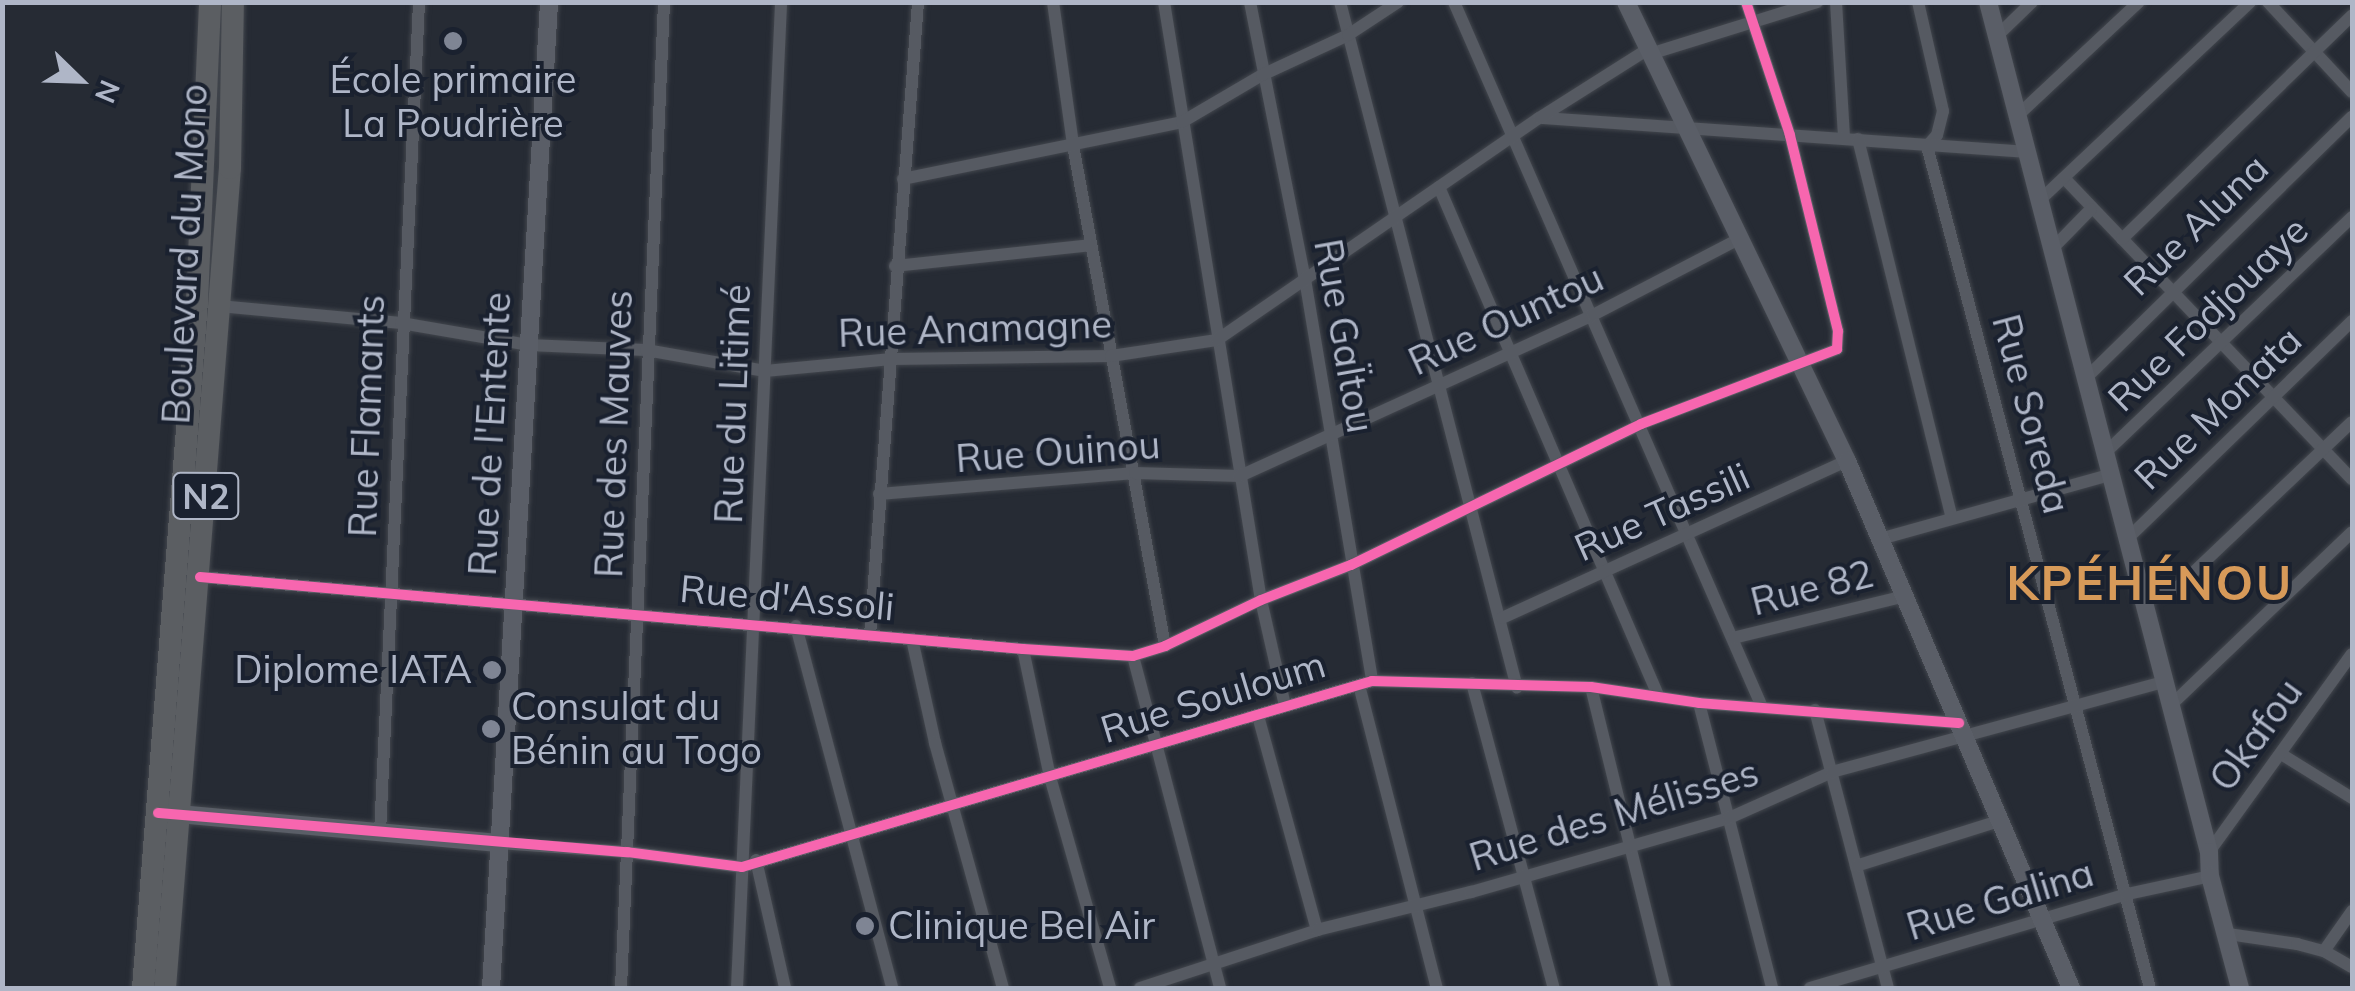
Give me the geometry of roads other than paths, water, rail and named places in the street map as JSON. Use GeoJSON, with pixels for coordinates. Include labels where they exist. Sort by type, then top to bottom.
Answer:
{"type":"FeatureCollection","features":[{"type":"Feature","properties":{"kind":"highway","name":"Boulevard du Mono"},"geometry":{"type":"LineString","coordinates":[[165,988],[168,813],[202,225],[210,2]]}},
{"type":"Feature","properties":{"kind":"highway","name":"Boulevard du Mono"},"geometry":{"type":"LineString","coordinates":[[143,988],[200,577],[230,168],[232,2]]}},
{"type":"Feature","properties":{"kind":"street","name":"Rue Flamants"},"geometry":{"type":"LineString","coordinates":[[380,833],[400,323],[419,2]]}},
{"type":"Feature","properties":{"kind":"street","name":"Rue de l'Entente"},"geometry":{"type":"LineString","coordinates":[[491,988],[549,2]]}},
{"type":"Feature","properties":{"kind":"street","name":"Rue des Mauves"},"geometry":{"type":"LineString","coordinates":[[622,988],[646,350],[664,2]]}},
{"type":"Feature","properties":{"kind":"street","name":"Rue du Litimé"},"geometry":{"type":"LineString","coordinates":[[737,988],[780,2]]}},
{"type":"Feature","properties":{"kind":"street"},"geometry":{"type":"LineString","coordinates":[[870,635],[918,2]]}},
{"type":"Feature","properties":{"kind":"street"},"geometry":{"type":"LineString","coordinates":[[1053,2],[1073,145],[1165,646]]}},
{"type":"Feature","properties":{"kind":"street"},"geometry":{"type":"LineString","coordinates":[[1164,2],[1261,600],[1285,706]]}},
{"type":"Feature","properties":{"kind":"street","name":"Rue GaÏtou"},"geometry":{"type":"LineString","coordinates":[[1250,2],[1332,433],[1366,683],[1437,988]]}},
{"type":"Feature","properties":{"kind":"street"},"geometry":{"type":"LineString","coordinates":[[1340,2],[1517,688]]}},
{"type":"Feature","properties":{"kind":"street"},"geometry":{"type":"LineString","coordinates":[[903,179],[1182,122],[1262,75],[1348,35],[1398,2]]}},
{"type":"Feature","properties":{"kind":"street"},"geometry":{"type":"LineString","coordinates":[[1454,2],[1762,708]]}},
{"type":"Feature","properties":{"kind":"street"},"geometry":{"type":"LineString","coordinates":[[1626,2],[1847,461],[2072,988]]}},
{"type":"Feature","properties":{"kind":"street"},"geometry":{"type":"LineString","coordinates":[[1746,2],[1790,136]]}},
{"type":"Feature","properties":{"kind":"street","name":"Rue Anamagne"},"geometry":{"type":"LineString","coordinates":[[219,306],[400,323],[528,345],[646,350],[765,371],[891,359],[1111,356],[1217,340],[1539,118],[1649,52],[1754,25],[1817,2]]}},
{"type":"Feature","properties":{"kind":"street"},"geometry":{"type":"LineString","coordinates":[[1836,2],[1851,138],[1952,518]]}},
{"type":"Feature","properties":{"kind":"street"},"geometry":{"type":"LineString","coordinates":[[1918,2],[1943,111],[1937,135],[1928,146]]}},
{"type":"Feature","properties":{"kind":"street"},"geometry":{"type":"LineString","coordinates":[[1988,2],[2209,852],[2210,876],[2240,988]]}},
{"type":"Feature","properties":{"kind":"street"},"geometry":{"type":"LineString","coordinates":[[1997,36],[2032,2]]}},
{"type":"Feature","properties":{"kind":"street"},"geometry":{"type":"LineString","coordinates":[[2017,116],[2139,2]]}},
{"type":"Feature","properties":{"kind":"street"},"geometry":{"type":"LineString","coordinates":[[2040,200],[2250,2]]}},
{"type":"Feature","properties":{"kind":"street"},"geometry":{"type":"LineString","coordinates":[[2268,2],[2352,92]]}},
{"type":"Feature","properties":{"kind":"street"},"geometry":{"type":"LineString","coordinates":[[2122,239],[2352,15]]}},
{"type":"Feature","properties":{"kind":"street","name":"Rue Aluna"},"geometry":{"type":"LineString","coordinates":[[2085,379],[2352,117]]}},
{"type":"Feature","properties":{"kind":"street"},"geometry":{"type":"LineString","coordinates":[[1539,118],[2026,152]]}},
{"type":"Feature","properties":{"kind":"street","name":"Rue d'Assoli"},"geometry":{"type":"LineString","coordinates":[[200,577],[1133,656],[1165,646],[1261,600],[1351,565],[1641,424],[1837,349],[1838,331],[1790,136]]}},
{"type":"Feature","properties":{"kind":"street","name":"Rue Soreda"},"geometry":{"type":"LineString","coordinates":[[1928,146],[2150,988]]}},
{"type":"Feature","properties":{"kind":"street"},"geometry":{"type":"LineString","coordinates":[[2066,178],[2091,209],[2352,479]]}},
{"type":"Feature","properties":{"kind":"street"},"geometry":{"type":"LineString","coordinates":[[1439,187],[1658,696]]}},
{"type":"Feature","properties":{"kind":"street"},"geometry":{"type":"LineString","coordinates":[[2051,250],[2091,209]]}},
{"type":"Feature","properties":{"kind":"street","name":"Rue Fodjouaye"},"geometry":{"type":"LineString","coordinates":[[2104,454],[2352,218]]}},
{"type":"Feature","properties":{"kind":"street","name":"Rue Ountou"},"geometry":{"type":"LineString","coordinates":[[1240,476],[1592,315],[1740,238]]}},
{"type":"Feature","properties":{"kind":"street"},"geometry":{"type":"LineString","coordinates":[[895,266],[1091,245]]}},
{"type":"Feature","properties":{"kind":"street","name":"Rue Monata"},"geometry":{"type":"LineString","coordinates":[[2126,540],[2352,321]]}},
{"type":"Feature","properties":{"kind":"street"},"geometry":{"type":"LineString","coordinates":[[2141,600],[2179,586],[2352,422]]}},
{"type":"Feature","properties":{"kind":"street","name":"Rue Tassili"},"geometry":{"type":"LineString","coordinates":[[1502,618],[1847,461]]}},
{"type":"Feature","properties":{"kind":"street","name":"Rue Ouinou"},"geometry":{"type":"LineString","coordinates":[[879,494],[1135,473],[1240,476]]}},
{"type":"Feature","properties":{"kind":"street"},"geometry":{"type":"LineString","coordinates":[[1880,539],[2109,474]]}},
{"type":"Feature","properties":{"kind":"street"},"geometry":{"type":"LineString","coordinates":[[2169,707],[2352,532]]}},
{"type":"Feature","properties":{"kind":"street","name":"Rue 82"},"geometry":{"type":"LineString","coordinates":[[1733,638],[1905,596]]}},
{"type":"Feature","properties":{"kind":"street"},"geometry":{"type":"LineString","coordinates":[[796,626],[892,988]]}},
{"type":"Feature","properties":{"kind":"street"},"geometry":{"type":"LineString","coordinates":[[912,639],[952,806],[1003,988]]}},
{"type":"Feature","properties":{"kind":"street"},"geometry":{"type":"LineString","coordinates":[[1023,649],[1050,777],[1110,988]]}},
{"type":"Feature","properties":{"kind":"street","name":"Okafou"},"geometry":{"type":"LineString","coordinates":[[2209,852],[2352,654]]}},
{"type":"Feature","properties":{"kind":"street"},"geometry":{"type":"LineString","coordinates":[[1133,656],[1220,988]]}},
{"type":"Feature","properties":{"kind":"street","name":"Rue des Mélisses"},"geometry":{"type":"LineString","coordinates":[[1140,988],[1317,930],[1729,818],[1832,772],[1962,729],[2076,706],[2163,682]]}},
{"type":"Feature","properties":{"kind":"street","name":"Rue Souloum"},"geometry":{"type":"LineString","coordinates":[[742,867],[1366,683],[1591,687],[1699,703],[1815,710],[1962,729]]}},
{"type":"Feature","properties":{"kind":"street"},"geometry":{"type":"LineString","coordinates":[[1472,683],[1554,988]]}},
{"type":"Feature","properties":{"kind":"street"},"geometry":{"type":"LineString","coordinates":[[1591,687],[1665,988]]}},
{"type":"Feature","properties":{"kind":"street"},"geometry":{"type":"LineString","coordinates":[[1699,703],[1772,988]]}},
{"type":"Feature","properties":{"kind":"street"},"geometry":{"type":"LineString","coordinates":[[1815,710],[1888,988]]}},
{"type":"Feature","properties":{"kind":"street"},"geometry":{"type":"LineString","coordinates":[[1258,716],[1317,930]]}},
{"type":"Feature","properties":{"kind":"street"},"geometry":{"type":"LineString","coordinates":[[2281,754],[2352,798]]}},
{"type":"Feature","properties":{"kind":"street"},"geometry":{"type":"LineString","coordinates":[[168,813],[627,852],[742,867]]}},
{"type":"Feature","properties":{"kind":"street"},"geometry":{"type":"LineString","coordinates":[[1856,866],[2002,820]]}},
{"type":"Feature","properties":{"kind":"street"},"geometry":{"type":"LineString","coordinates":[[756,860],[785,988]]}},
{"type":"Feature","properties":{"kind":"street","name":"Rue Galina"},"geometry":{"type":"LineString","coordinates":[[1810,988],[2127,894],[2210,876]]}},
{"type":"Feature","properties":{"kind":"street"},"geometry":{"type":"LineString","coordinates":[[2324,951],[2352,912]]}},
{"type":"Feature","properties":{"kind":"street"},"geometry":{"type":"LineString","coordinates":[[2228,934],[2324,951],[2352,967]]}},
{"type":"Feature","properties":{"kind":"place","name":"École primaire La Poudrière"},"geometry":{"type":"Point","coordinates":[453,41]}},
{"type":"Feature","properties":{"kind":"place","name":"Diplome IATA"},"geometry":{"type":"Point","coordinates":[492,670]}},
{"type":"Feature","properties":{"kind":"place","name":"Consulat du Bénin au Togo"},"geometry":{"type":"Point","coordinates":[491,729]}},
{"type":"Feature","properties":{"kind":"place","name":"Clinique Bel Air"},"geometry":{"type":"Point","coordinates":[865,926]}},
{"type":"Feature","properties":{"kind":"district","name":"KPÉHÉNOU"},"geometry":{"type":"Point","coordinates":[2150,583]}}]}
